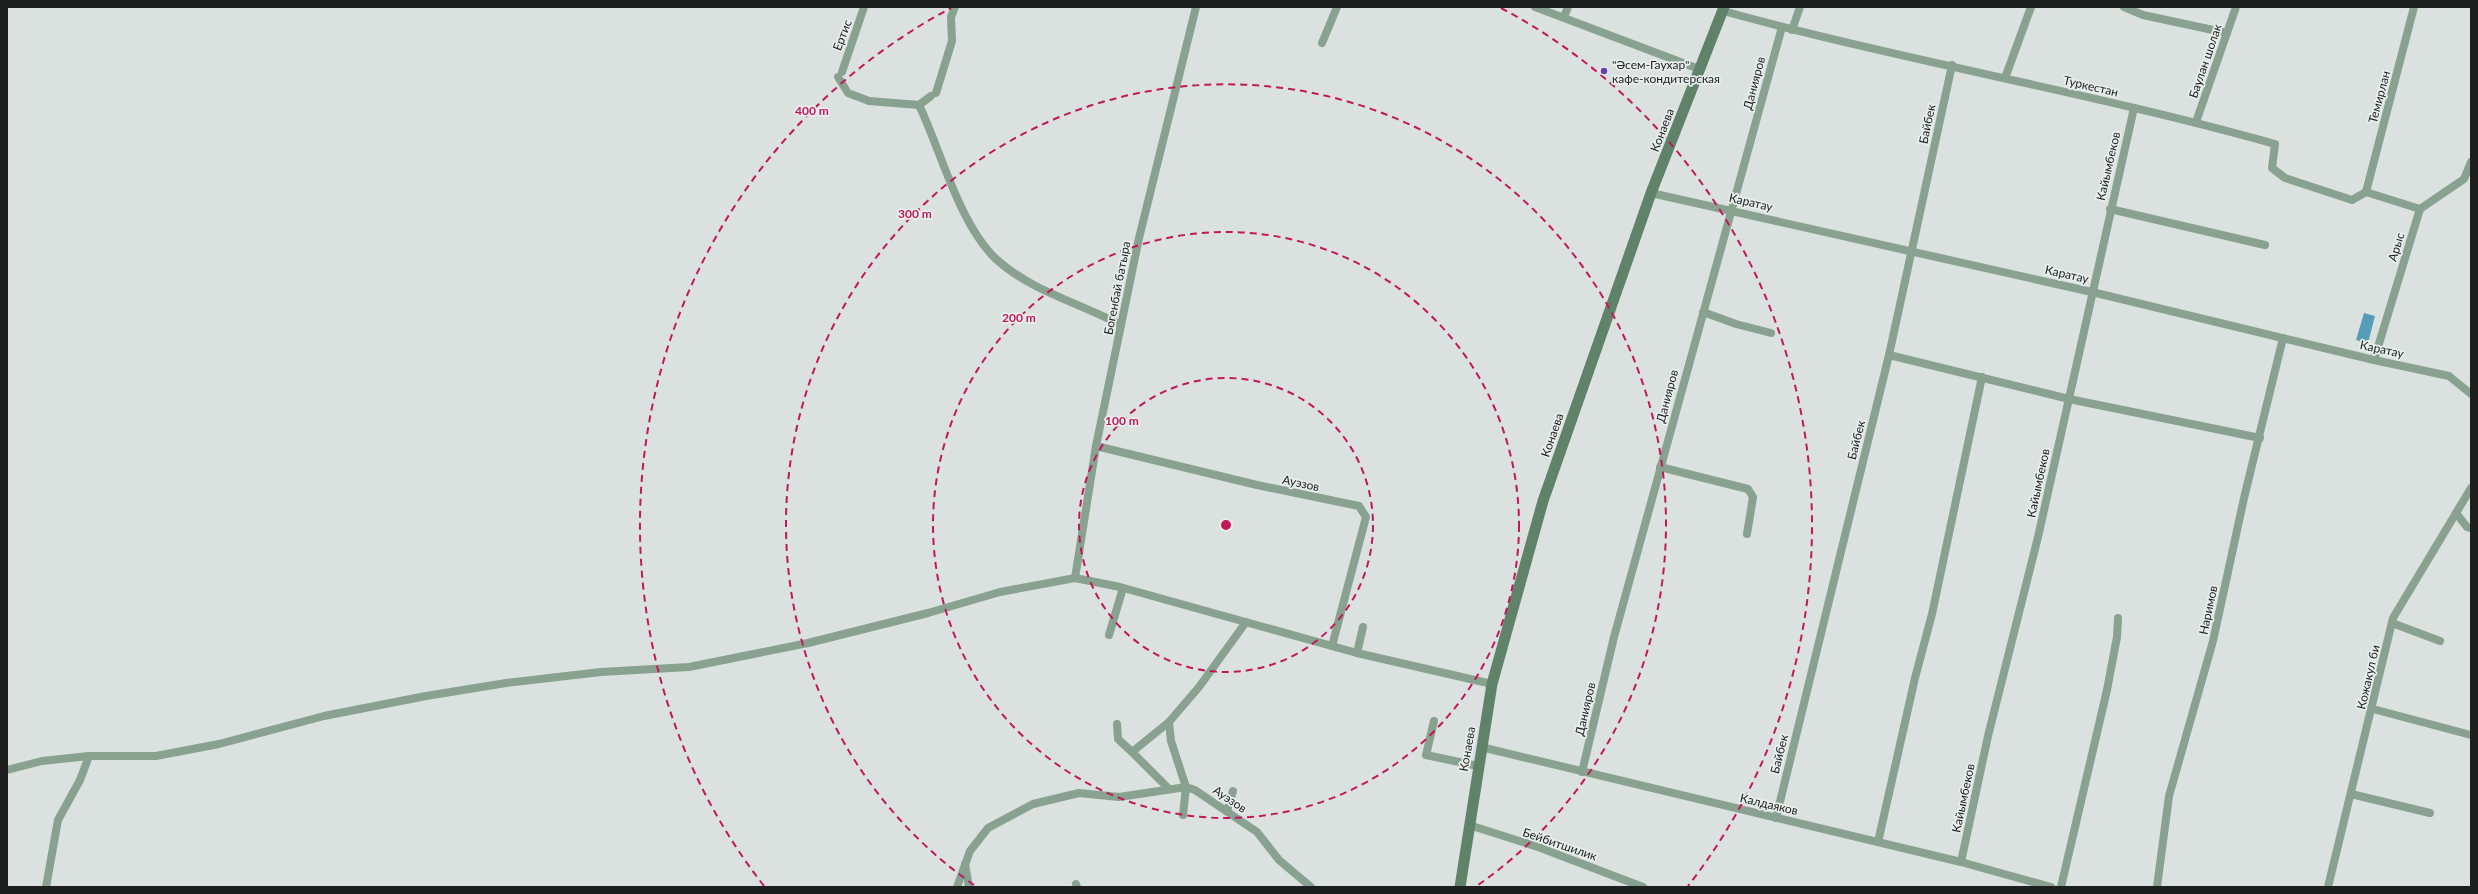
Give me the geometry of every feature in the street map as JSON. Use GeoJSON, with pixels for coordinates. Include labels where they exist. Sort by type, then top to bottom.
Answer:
{"type":"FeatureCollection","features":[{"type":"Feature","properties":{"kind":"main road","name":"Конаева"},"geometry":{"type":"LineString","coordinates":[[1460,887],[1492,684],[1543,501],[1652,193],[1698,69],[1723,9]]}},
{"type":"Feature","properties":{"kind":"street","name":"Ертис"},"geometry":{"type":"LineString","coordinates":[[864,7],[840,75],[848,94],[869,101],[919,105]]}},
{"type":"Feature","properties":{"kind":"street"},"geometry":{"type":"LineString","coordinates":[[955,7],[951,17],[952,40],[934,94],[919,105],[971,227],[996,258],[1019,276],[1051,294],[1121,325]]}},
{"type":"Feature","properties":{"kind":"street","name":"Богенбай батыра"},"geometry":{"type":"LineString","coordinates":[[1076,578],[1096,446],[1121,325],[1155,169],[1196,7]]}},
{"type":"Feature","properties":{"kind":"street"},"geometry":{"type":"LineString","coordinates":[[1322,44],[1337,7]]}},
{"type":"Feature","properties":{"kind":"street"},"geometry":{"type":"LineString","coordinates":[[1535,7],[1698,69]]}},
{"type":"Feature","properties":{"kind":"street"},"geometry":{"type":"LineString","coordinates":[[1564,17],[1568,7]]}},
{"type":"Feature","properties":{"kind":"street"},"geometry":{"type":"LineString","coordinates":[[1792,30],[1800,7]]}},
{"type":"Feature","properties":{"kind":"street"},"geometry":{"type":"LineString","coordinates":[[2005,78],[2031,7]]}},
{"type":"Feature","properties":{"kind":"street"},"geometry":{"type":"LineString","coordinates":[[2124,7],[2227,33]]}},
{"type":"Feature","properties":{"kind":"street","name":"Баулан шолак"},"geometry":{"type":"LineString","coordinates":[[2196,122],[2236,7]]}},
{"type":"Feature","properties":{"kind":"street","name":"Темирлан"},"geometry":{"type":"LineString","coordinates":[[2366,192],[2414,7]]}},
{"type":"Feature","properties":{"kind":"street","name":"Туркестан"},"geometry":{"type":"LineString","coordinates":[[1723,9],[1792,30],[1952,65],[2196,122],[2275,144],[2272,168],[2285,178],[2352,200],[2366,192]]}},
{"type":"Feature","properties":{"kind":"street","name":"Данияров"},"geometry":{"type":"LineString","coordinates":[[1582,772],[1614,637],[1782,27]]}},
{"type":"Feature","properties":{"kind":"street","name":"Байбек"},"geometry":{"type":"LineString","coordinates":[[1776,818],[1889,355],[1952,65]]}},
{"type":"Feature","properties":{"kind":"street","name":"Кайымбеков"},"geometry":{"type":"LineString","coordinates":[[1961,862],[1988,736],[2038,537],[2110,209],[2134,108]]}},
{"type":"Feature","properties":{"kind":"street"},"geometry":{"type":"LineString","coordinates":[[2366,192],[2420,209],[2464,179],[2471,162]]}},
{"type":"Feature","properties":{"kind":"street","name":"Каратау"},"geometry":{"type":"LineString","coordinates":[[1652,193],[2092,292],[2374,360],[2449,376],[2471,394]]}},
{"type":"Feature","properties":{"kind":"street"},"geometry":{"type":"LineString","coordinates":[[2110,209],[2265,245]]}},
{"type":"Feature","properties":{"kind":"street","name":"Арыс"},"geometry":{"type":"LineString","coordinates":[[2374,360],[2420,209]]}},
{"type":"Feature","properties":{"kind":"street"},"geometry":{"type":"LineString","coordinates":[[1703,312],[1736,324],[1771,333]]}},
{"type":"Feature","properties":{"kind":"street","name":"Наримов"},"geometry":{"type":"LineString","coordinates":[[2157,887],[2169,796],[2213,641],[2244,498],[2260,438],[2283,338]]}},
{"type":"Feature","properties":{"kind":"street"},"geometry":{"type":"LineString","coordinates":[[1889,355],[2069,399],[2260,438]]}},
{"type":"Feature","properties":{"kind":"street"},"geometry":{"type":"LineString","coordinates":[[1878,842],[1915,678],[1932,614],[1982,377]]}},
{"type":"Feature","properties":{"kind":"street","name":"Ауэзов"},"geometry":{"type":"LineString","coordinates":[[1096,446],[1257,485],[1359,506],[1366,517],[1332,646]]}},
{"type":"Feature","properties":{"kind":"street"},"geometry":{"type":"LineString","coordinates":[[1660,467],[1748,489],[1753,497],[1747,534]]}},
{"type":"Feature","properties":{"kind":"street","name":"Кожакул би"},"geometry":{"type":"LineString","coordinates":[[2328,887],[2373,709],[2393,618],[2471,488]]}},
{"type":"Feature","properties":{"kind":"street"},"geometry":{"type":"LineString","coordinates":[[2456,513],[2467,527],[2471,528]]}},
{"type":"Feature","properties":{"kind":"street"},"geometry":{"type":"LineString","coordinates":[[7,770],[42,761],[89,756],[163,755],[219,744],[324,716],[426,696],[506,683],[601,672],[689,667],[808,643],[928,613],[1000,592],[1076,578],[1123,588],[1357,653],[1492,684]]}},
{"type":"Feature","properties":{"kind":"street"},"geometry":{"type":"LineString","coordinates":[[1109,635],[1123,588]]}},
{"type":"Feature","properties":{"kind":"street"},"geometry":{"type":"LineString","coordinates":[[2061,887],[2107,690],[2117,637],[2118,618]]}},
{"type":"Feature","properties":{"kind":"street"},"geometry":{"type":"LineString","coordinates":[[1132,752],[1169,722],[1199,686],[1246,622]]}},
{"type":"Feature","properties":{"kind":"street"},"geometry":{"type":"LineString","coordinates":[[2392,623],[2440,641]]}},
{"type":"Feature","properties":{"kind":"street"},"geometry":{"type":"LineString","coordinates":[[1357,653],[1363,627]]}},
{"type":"Feature","properties":{"kind":"street"},"geometry":{"type":"LineString","coordinates":[[2373,709],[2471,735]]}},
{"type":"Feature","properties":{"kind":"street"},"geometry":{"type":"LineString","coordinates":[[1434,721],[1426,755],[1478,766]]}},
{"type":"Feature","properties":{"kind":"street"},"geometry":{"type":"LineString","coordinates":[[1169,722],[1172,741],[1186,787],[1183,815]]}},
{"type":"Feature","properties":{"kind":"street"},"geometry":{"type":"LineString","coordinates":[[1117,724],[1118,739],[1170,789]]}},
{"type":"Feature","properties":{"kind":"street","name":"Калдаяков"},"geometry":{"type":"LineString","coordinates":[[1481,747],[1961,862],[2051,887]]}},
{"type":"Feature","properties":{"kind":"street"},"geometry":{"type":"LineString","coordinates":[[46,887],[58,820],[80,780],[89,756]]}},
{"type":"Feature","properties":{"kind":"street"},"geometry":{"type":"LineString","coordinates":[[957,887],[970,851],[988,828],[1033,804],[1078,793],[1119,797],[1186,787]]}},
{"type":"Feature","properties":{"kind":"street","name":"Ауэзов"},"geometry":{"type":"LineString","coordinates":[[1186,787],[1195,790],[1257,832],[1280,860],[1311,887]]}},
{"type":"Feature","properties":{"kind":"street"},"geometry":{"type":"LineString","coordinates":[[1227,811],[1234,792]]}},
{"type":"Feature","properties":{"kind":"street"},"geometry":{"type":"LineString","coordinates":[[2351,794],[2430,813]]}},
{"type":"Feature","properties":{"kind":"street","name":"Бейбитшилик"},"geometry":{"type":"LineString","coordinates":[[1469,826],[1538,846],[1643,887]]}},
{"type":"Feature","properties":{"kind":"street"},"geometry":{"type":"LineString","coordinates":[[965,862],[969,887]]}},
{"type":"Feature","properties":{"kind":"water"},"geometry":{"type":"Polygon","coordinates":[[[2364,313],[2375,316],[2368,343],[2356,340],[2364,313]]]}},
{"type":"Feature","properties":{"kind":"place","name":"\"Әсем-Гаухар\" кафе-кондитерская"},"geometry":{"type":"Point","coordinates":[1604,71]}}]}
